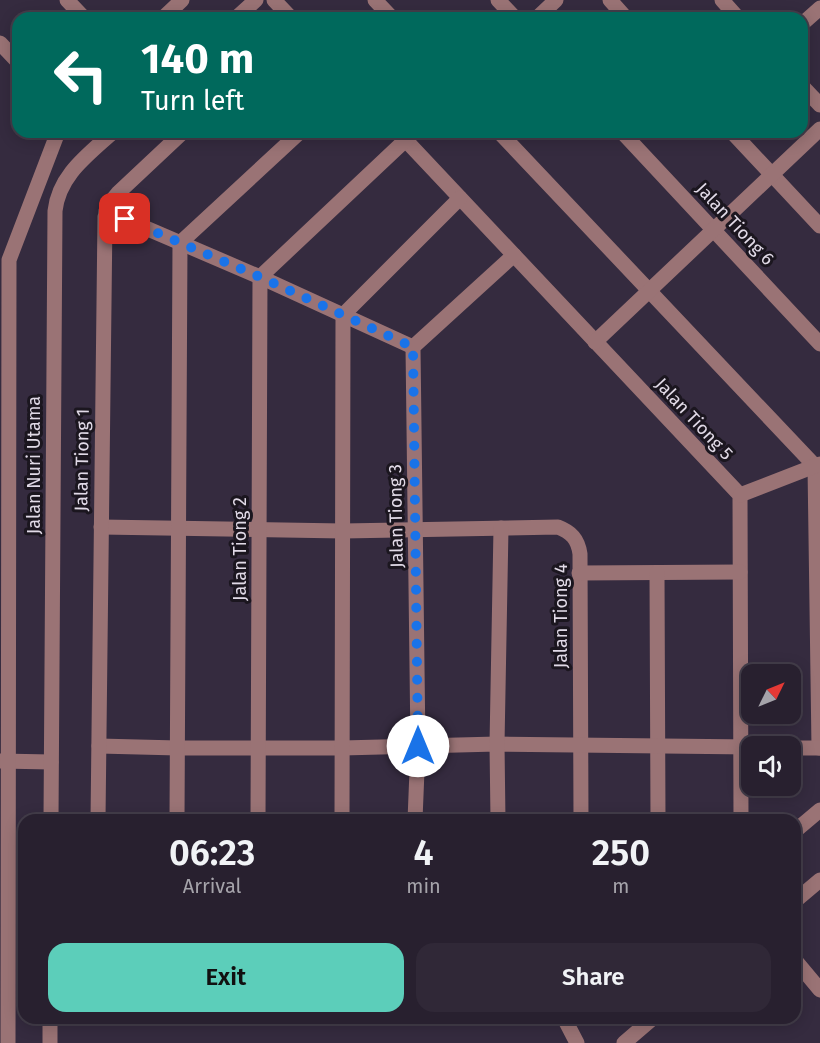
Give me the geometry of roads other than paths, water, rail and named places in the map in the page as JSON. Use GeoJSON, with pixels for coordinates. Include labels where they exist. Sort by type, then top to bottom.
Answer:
{"type":"FeatureCollection","features":[{"type":"Feature","properties":{"kind":"street"},"geometry":{"type":"LineString","coordinates":[[66,0],[78,12]]}},
{"type":"Feature","properties":{"kind":"street"},"geometry":{"type":"LineString","coordinates":[[170,12],[182,0]]}},
{"type":"Feature","properties":{"kind":"street"},"geometry":{"type":"LineString","coordinates":[[243,12],[256,0]]}},
{"type":"Feature","properties":{"kind":"street"},"geometry":{"type":"LineString","coordinates":[[274,0],[285,12]]}},
{"type":"Feature","properties":{"kind":"street"},"geometry":{"type":"LineString","coordinates":[[375,0],[386,12]]}},
{"type":"Feature","properties":{"kind":"street"},"geometry":{"type":"LineString","coordinates":[[498,0],[509,12]]}},
{"type":"Feature","properties":{"kind":"street"},"geometry":{"type":"LineString","coordinates":[[543,12],[556,0]]}},
{"type":"Feature","properties":{"kind":"street"},"geometry":{"type":"LineString","coordinates":[[610,0],[621,12]]}},
{"type":"Feature","properties":{"kind":"street"},"geometry":{"type":"LineString","coordinates":[[722,0],[733,12]]}},
{"type":"Feature","properties":{"kind":"street"},"geometry":{"type":"LineString","coordinates":[[808,19],[820,8]]}},
{"type":"Feature","properties":{"kind":"street"},"geometry":{"type":"LineString","coordinates":[[0,43],[12,56]]}},
{"type":"Feature","properties":{"kind":"street"},"geometry":{"type":"LineString","coordinates":[[808,93],[820,105]]}},
{"type":"Feature","properties":{"kind":"street"},"geometry":{"type":"LineString","coordinates":[[595,342],[820,129]]}},
{"type":"Feature","properties":{"kind":"street"},"geometry":{"type":"LineString","coordinates":[[8,1043],[4,994],[4,260],[55,138]]}},
{"type":"Feature","properties":{"kind":"street","name":"Jalan Nuri Utama"},"geometry":{"type":"LineString","coordinates":[[51,814],[55,211],[58,193],[67,176],[107,138]]}},
{"type":"Feature","properties":{"kind":"street"},"geometry":{"type":"LineString","coordinates":[[177,138],[118,193],[106,211],[260,277],[413,347],[514,255]]}},
{"type":"Feature","properties":{"kind":"street"},"geometry":{"type":"LineString","coordinates":[[177,814],[180,243],[294,138]]}},
{"type":"Feature","properties":{"kind":"street"},"geometry":{"type":"LineString","coordinates":[[260,277],[403,138]]}},
{"type":"Feature","properties":{"kind":"street","name":"Jalan Tiong 5"},"geometry":{"type":"LineString","coordinates":[[409,138],[460,198],[740,495]]}},
{"type":"Feature","properties":{"kind":"street"},"geometry":{"type":"LineString","coordinates":[[505,138],[818,465],[819,748],[801,748]]}},
{"type":"Feature","properties":{"kind":"street","name":"Jalan Tiong 6"},"geometry":{"type":"LineString","coordinates":[[628,138],[820,344]]}},
{"type":"Feature","properties":{"kind":"street"},"geometry":{"type":"LineString","coordinates":[[738,138],[820,226]]}},
{"type":"Feature","properties":{"kind":"street"},"geometry":{"type":"LineString","coordinates":[[342,814],[343,315],[460,198]]}},
{"type":"Feature","properties":{"kind":"street","name":"Jalan Tiong 1"},"geometry":{"type":"LineString","coordinates":[[98,814],[104,224],[106,211]]}},
{"type":"Feature","properties":{"kind":"street","name":"Jalan Tiong 2"},"geometry":{"type":"LineString","coordinates":[[258,814],[260,277]]}},
{"type":"Feature","properties":{"kind":"street","name":"Jalan Tiong 3"},"geometry":{"type":"LineString","coordinates":[[413,347],[418,746],[415,814]]}},
{"type":"Feature","properties":{"kind":"street"},"geometry":{"type":"LineString","coordinates":[[746,736],[740,495],[818,465]]}},
{"type":"Feature","properties":{"kind":"street","name":"Jalan Tiong 4"},"geometry":{"type":"LineString","coordinates":[[101,527],[342,531],[558,527],[568,531],[579,545],[581,814]]}},
{"type":"Feature","properties":{"kind":"street"},"geometry":{"type":"LineString","coordinates":[[498,814],[501,528]]}},
{"type":"Feature","properties":{"kind":"street"},"geometry":{"type":"LineString","coordinates":[[579,573],[740,572]]}},
{"type":"Feature","properties":{"kind":"street"},"geometry":{"type":"LineString","coordinates":[[657,573],[658,814]]}},
{"type":"Feature","properties":{"kind":"street"},"geometry":{"type":"LineString","coordinates":[[99,746],[342,748],[497,744],[741,747]]}},
{"type":"Feature","properties":{"kind":"street"},"geometry":{"type":"LineString","coordinates":[[4,761],[51,762]]}},
{"type":"Feature","properties":{"kind":"street"},"geometry":{"type":"LineString","coordinates":[[741,814],[743,796]]}},
{"type":"Feature","properties":{"kind":"street"},"geometry":{"type":"LineString","coordinates":[[801,826],[820,810]]}},
{"type":"Feature","properties":{"kind":"street"},"geometry":{"type":"LineString","coordinates":[[801,895],[820,880]]}},
{"type":"Feature","properties":{"kind":"street"},"geometry":{"type":"LineString","coordinates":[[801,967],[820,990]]}},
{"type":"Feature","properties":{"kind":"street"},"geometry":{"type":"LineString","coordinates":[[50,1024],[50,1043]]}},
{"type":"Feature","properties":{"kind":"street"},"geometry":{"type":"LineString","coordinates":[[567,1024],[577,1043]]}},
{"type":"Feature","properties":{"kind":"street"},"geometry":{"type":"LineString","coordinates":[[624,1043],[647,1024]]}}]}
